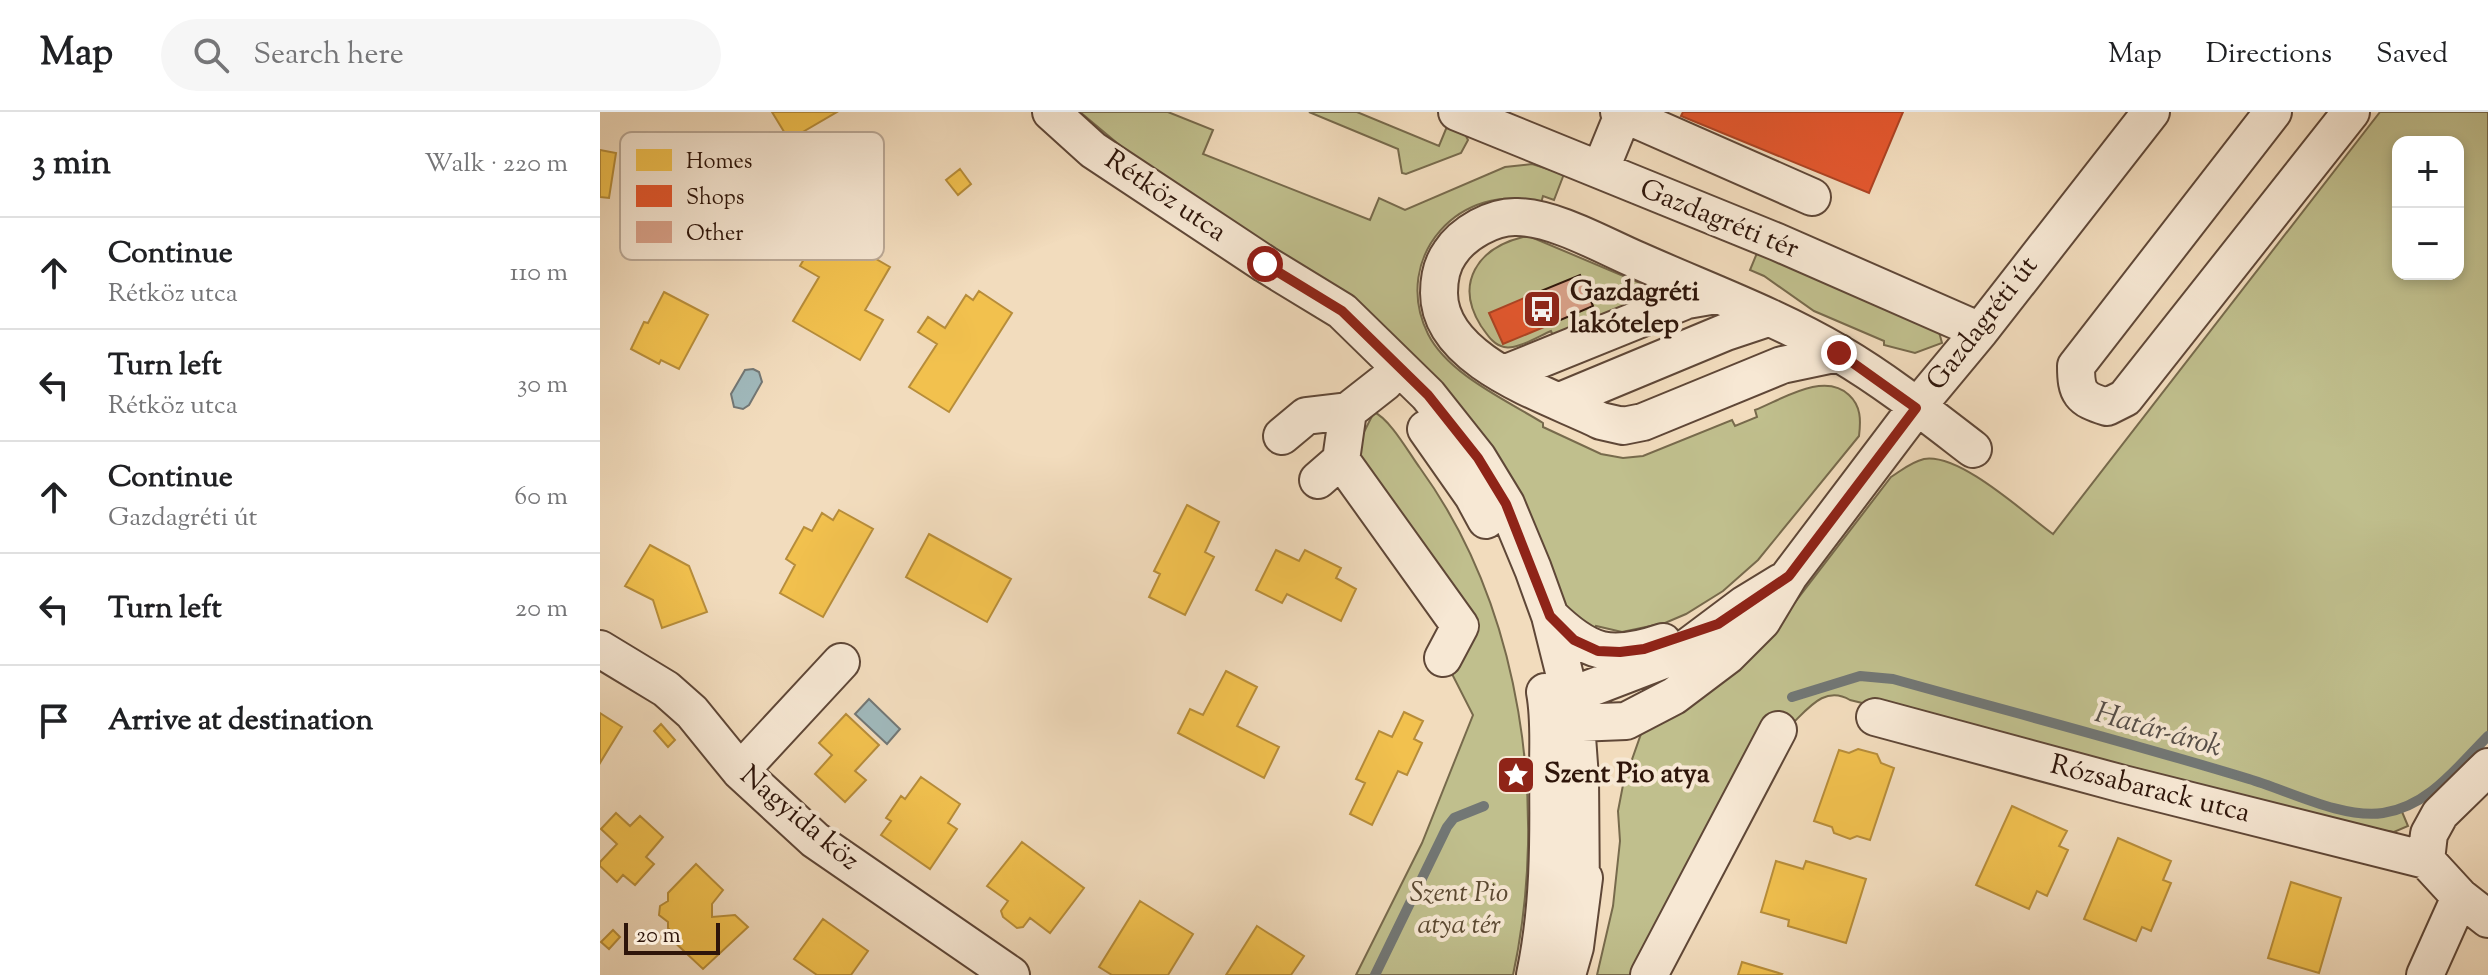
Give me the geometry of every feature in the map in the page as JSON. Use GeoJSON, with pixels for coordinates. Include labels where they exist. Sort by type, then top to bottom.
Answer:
{"type":"FeatureCollection","features":[{"type":"Feature","properties":{"kind":"street","name":"Rétköz utca"},"geometry":{"type":"LineString","coordinates":[[1051,112],[1093,150],[1342,311],[1428,395],[1478,458],[1506,504],[1550,616],[1565,711]]}},
{"type":"Feature","properties":{"kind":"street","name":"Gazdagréti tér"},"geometry":{"type":"LineString","coordinates":[[1457,112],[1777,242],[1980,331]]}},
{"type":"Feature","properties":{"kind":"street","name":"Gazdagréti út"},"geometry":{"type":"LineString","coordinates":[[1567,975],[1575,947],[1597,778],[1604,753],[1626,721],[1674,696],[1727,656],[1762,621],[1789,576],[1916,408],[2151,112]]}},
{"type":"Feature","properties":{"kind":"street"},"geometry":{"type":"LineString","coordinates":[[2273,112],[2076,366],[2076,386],[2087,401],[2107,407],[2125,398],[2351,112]]}},
{"type":"Feature","properties":{"kind":"street"},"geometry":{"type":"LineString","coordinates":[[1606,156],[1622,113],[1812,197]]}},
{"type":"Feature","properties":{"kind":"street"},"geometry":{"type":"LineString","coordinates":[[1839,353],[1782,365],[1643,422],[1623,426],[1601,421],[1477,359],[1458,342],[1445,321],[1439,301],[1439,283],[1449,253],[1459,242],[1486,225],[1517,217],[1576,233],[1839,353],[1973,449]]}},
{"type":"Feature","properties":{"kind":"street","name":"Rétköz utca"},"geometry":{"type":"LineString","coordinates":[[1284,275],[1430,434],[1473,496],[1507,560],[1565,711]]}},
{"type":"Feature","properties":{"kind":"street"},"geometry":{"type":"LineString","coordinates":[[1504,374],[1687,300],[1716,295]]}},
{"type":"Feature","properties":{"kind":"street"},"geometry":{"type":"LineString","coordinates":[[1560,401],[1726,332],[1768,318]]}},
{"type":"Feature","properties":{"kind":"street"},"geometry":{"type":"LineString","coordinates":[[1282,436],[1306,416],[1348,411],[1385,382]]}},
{"type":"Feature","properties":{"kind":"street"},"geometry":{"type":"LineString","coordinates":[[1348,411],[1329,470],[1460,626],[1443,658]]}},
{"type":"Feature","properties":{"kind":"street","name":"Gazdagréti út"},"geometry":{"type":"LineString","coordinates":[[1565,711],[1677,655],[1789,576]]}},
{"type":"Feature","properties":{"kind":"street","name":"Rétköz utca"},"geometry":{"type":"LineString","coordinates":[[1550,616],[1574,640],[1598,651],[1644,649],[1718,624]]}},
{"type":"Feature","properties":{"kind":"street","name":"Nagyida köz"},"geometry":{"type":"LineString","coordinates":[[600,649],[666,689],[683,704],[740,771],[815,840],[1011,975]]}},
{"type":"Feature","properties":{"kind":"street"},"geometry":{"type":"LineString","coordinates":[[740,771],[841,662]]}},
{"type":"Feature","properties":{"kind":"street","name":"Gazdagréti út"},"geometry":{"type":"LineString","coordinates":[[1565,711],[1626,721]]}},
{"type":"Feature","properties":{"kind":"street","name":"Gazdagréti út"},"geometry":{"type":"LineString","coordinates":[[1565,711],[1581,900]]}},
{"type":"Feature","properties":{"kind":"street"},"geometry":{"type":"LineString","coordinates":[[1535,975],[1544,920],[1548,843],[1565,711]]}},
{"type":"Feature","properties":{"kind":"street","name":"Rózsabarack utca"},"geometry":{"type":"LineString","coordinates":[[1875,717],[2123,784],[2426,860]]}},
{"type":"Feature","properties":{"kind":"street"},"geometry":{"type":"LineString","coordinates":[[1649,975],[1778,730]]}},
{"type":"Feature","properties":{"kind":"street"},"geometry":{"type":"LineString","coordinates":[[2488,767],[2440,814],[2429,834],[2426,860],[2460,897],[2488,919]]}},
{"type":"Feature","properties":{"kind":"street"},"geometry":{"type":"LineString","coordinates":[[2425,975],[2460,897]]}},
{"type":"Feature","properties":{"kind":"green space"},"geometry":{"type":"Polygon","coordinates":[[[1080,112],[1168,112],[1213,130],[1203,154],[1370,220],[1379,198],[1405,210],[1505,167],[1532,164],[1564,174],[1554,200],[1543,196],[1541,203],[1512,199],[1484,203],[1460,214],[1440,231],[1426,252],[1418,278],[1419,305],[1428,334],[1449,362],[1479,385],[1543,423],[1543,427],[1601,454],[1623,458],[1643,456],[1732,420],[1735,426],[1757,417],[1755,410],[1815,387],[1839,388],[1853,399],[1859,414],[1859,436],[1758,560],[1723,591],[1665,623],[1622,632],[1596,626],[1591,636],[1569,613],[1540,556],[1300,265],[1135,158],[1080,112]]]}},
{"type":"Feature","properties":{"kind":"green space"},"geometry":{"type":"Polygon","coordinates":[[[1309,112],[1357,112],[1439,146],[1448,124],[1465,134],[1468,140],[1461,153],[1406,174],[1402,173],[1398,149],[1309,112]]]}},
{"type":"Feature","properties":{"kind":"green space"},"geometry":{"type":"Polygon","coordinates":[[[2380,112],[2488,112],[2488,736],[2426,795],[2400,807],[2408,826],[2394,832],[2386,831],[1842,696],[1827,696],[1795,721],[1782,713],[1637,975],[1597,975],[1613,906],[1620,841],[1618,811],[1623,785],[1641,734],[1705,691],[1756,646],[1792,606],[1891,477],[1924,459],[1939,460],[1955,465],[1991,486],[2053,534],[2380,112]]]}},
{"type":"Feature","properties":{"kind":"green space"},"geometry":{"type":"Polygon","coordinates":[[[1531,237],[1640,283],[1644,291],[1642,300],[1555,340],[1551,331],[1515,346],[1500,346],[1488,336],[1473,310],[1471,282],[1483,259],[1507,242],[1531,237]]]}},
{"type":"Feature","properties":{"kind":"green space"},"geometry":{"type":"Polygon","coordinates":[[[1757,253],[1939,332],[1942,343],[1915,353],[1884,345],[1884,341],[1814,311],[1764,276],[1750,270],[1757,253]]]}},
{"type":"Feature","properties":{"kind":"green space","name":"Szent Pio atya tér"},"geometry":{"type":"Polygon","coordinates":[[[1374,412],[1399,437],[1455,523],[1483,583],[1504,646],[1518,711],[1526,778],[1528,845],[1524,911],[1513,975],[1356,975],[1422,843],[1473,715],[1450,670],[1464,642],[1358,459],[1360,440],[1374,412]]]}},
{"type":"Feature","properties":{"kind":"water"},"geometry":{"type":"Polygon","coordinates":[[[745,370],[759,372],[762,382],[749,405],[743,409],[734,407],[731,394],[745,370]]]}},
{"type":"Feature","properties":{"kind":"water"},"geometry":{"type":"Polygon","coordinates":[[[869,699],[900,729],[887,744],[855,714],[869,699]]]}},
{"type":"Feature","properties":{"kind":"building: Homes"},"geometry":{"type":"Polygon","coordinates":[[[772,112],[837,112],[803,132],[784,132],[772,112]]]}},
{"type":"Feature","properties":{"kind":"building: Homes"},"geometry":{"type":"Polygon","coordinates":[[[600,150],[616,153],[609,198],[600,197],[600,150]]]}},
{"type":"Feature","properties":{"kind":"building: Homes"},"geometry":{"type":"Polygon","coordinates":[[[960,169],[971,184],[958,195],[946,180],[960,169]]]}},
{"type":"Feature","properties":{"kind":"building: Homes"},"geometry":{"type":"Polygon","coordinates":[[[803,260],[878,260],[890,267],[865,310],[883,320],[860,360],[793,321],[819,277],[800,266],[803,260]]]}},
{"type":"Feature","properties":{"kind":"building: Homes"},"geometry":{"type":"Polygon","coordinates":[[[979,291],[1012,313],[949,412],[909,387],[937,344],[918,332],[928,317],[945,328],[966,295],[973,300],[979,291]]]}},
{"type":"Feature","properties":{"kind":"building: Homes"},"geometry":{"type":"Polygon","coordinates":[[[664,292],[708,315],[679,369],[661,360],[659,364],[631,349],[664,292]]]}},
{"type":"Feature","properties":{"kind":"building: Homes"},"geometry":{"type":"Polygon","coordinates":[[[1187,505],[1219,522],[1205,552],[1214,557],[1185,615],[1149,597],[1160,574],[1154,571],[1187,505]]]}},
{"type":"Feature","properties":{"kind":"building: Homes"},"geometry":{"type":"Polygon","coordinates":[[[839,510],[873,529],[823,617],[780,593],[795,565],[786,559],[804,527],[812,531],[822,513],[833,520],[839,510]]]}},
{"type":"Feature","properties":{"kind":"building: Homes"},"geometry":{"type":"Polygon","coordinates":[[[929,534],[1011,579],[987,622],[906,577],[929,534]]]}},
{"type":"Feature","properties":{"kind":"building: Homes"},"geometry":{"type":"Polygon","coordinates":[[[650,545],[689,566],[707,612],[662,628],[653,600],[625,586],[650,545]]]}},
{"type":"Feature","properties":{"kind":"building: Homes"},"geometry":{"type":"Polygon","coordinates":[[[1276,550],[1299,561],[1305,550],[1341,568],[1336,578],[1356,589],[1341,621],[1287,594],[1282,603],[1256,590],[1276,550]]]}},
{"type":"Feature","properties":{"kind":"building: Homes"},"geometry":{"type":"Polygon","coordinates":[[[1226,671],[1257,687],[1237,726],[1279,747],[1264,778],[1178,733],[1190,709],[1203,715],[1226,671]]]}},
{"type":"Feature","properties":{"kind":"building: Homes"},"geometry":{"type":"Polygon","coordinates":[[[1404,712],[1423,721],[1414,739],[1422,743],[1407,775],[1398,771],[1372,825],[1350,814],[1365,783],[1356,779],[1379,731],[1392,737],[1404,712]]]}},
{"type":"Feature","properties":{"kind":"building: Homes"},"geometry":{"type":"Polygon","coordinates":[[[600,713],[622,727],[600,763],[600,713]]]}},
{"type":"Feature","properties":{"kind":"building: Homes"},"geometry":{"type":"Polygon","coordinates":[[[846,714],[879,745],[855,771],[866,780],[845,802],[815,774],[832,755],[819,743],[846,714]]]}},
{"type":"Feature","properties":{"kind":"building: Homes"},"geometry":{"type":"Polygon","coordinates":[[[661,724],[675,740],[668,747],[654,731],[661,724]]]}},
{"type":"Feature","properties":{"kind":"building: Homes"},"geometry":{"type":"Polygon","coordinates":[[[1858,749],[1877,754],[1881,763],[1894,768],[1870,840],[1857,836],[1850,839],[1834,833],[1832,827],[1814,821],[1839,750],[1849,753],[1858,749]]]}},
{"type":"Feature","properties":{"kind":"building: Homes"},"geometry":{"type":"Polygon","coordinates":[[[921,777],[960,804],[948,823],[957,829],[930,869],[881,835],[891,821],[886,818],[901,796],[905,799],[921,777]]]}},
{"type":"Feature","properties":{"kind":"building: Homes"},"geometry":{"type":"Polygon","coordinates":[[[2012,806],[2067,831],[2059,846],[2068,850],[2047,896],[2037,891],[2029,909],[1976,885],[2012,806]]]}},
{"type":"Feature","properties":{"kind":"building: Homes"},"geometry":{"type":"Polygon","coordinates":[[[616,813],[630,826],[640,816],[663,837],[646,857],[654,864],[635,885],[623,875],[617,882],[600,866],[600,862],[617,844],[601,829],[616,813]]]}},
{"type":"Feature","properties":{"kind":"building: Homes"},"geometry":{"type":"Polygon","coordinates":[[[2118,838],[2171,861],[2163,880],[2171,883],[2151,931],[2142,927],[2136,941],[2084,919],[2118,838]]]}},
{"type":"Feature","properties":{"kind":"building: Homes"},"geometry":{"type":"Polygon","coordinates":[[[1022,842],[1084,888],[1050,933],[1030,918],[1023,927],[1017,928],[1003,917],[1001,911],[1008,901],[987,886],[1022,842]]]}},
{"type":"Feature","properties":{"kind":"building: Homes"},"geometry":{"type":"Polygon","coordinates":[[[1776,861],[1803,869],[1806,861],[1866,879],[1846,943],[1788,926],[1789,920],[1761,912],[1776,861]]]}},
{"type":"Feature","properties":{"kind":"building: Homes"},"geometry":{"type":"Polygon","coordinates":[[[696,864],[723,890],[712,904],[712,917],[735,915],[748,927],[703,969],[669,937],[672,932],[668,922],[659,915],[660,906],[668,901],[668,893],[696,864]]]}},
{"type":"Feature","properties":{"kind":"building: Homes"},"geometry":{"type":"Polygon","coordinates":[[[2291,882],[2341,898],[2319,973],[2268,958],[2291,882]]]}},
{"type":"Feature","properties":{"kind":"building: Homes"},"geometry":{"type":"Polygon","coordinates":[[[1140,901],[1193,934],[1168,975],[1112,975],[1099,967],[1140,901]]]}},
{"type":"Feature","properties":{"kind":"building: Homes"},"geometry":{"type":"Polygon","coordinates":[[[823,919],[868,951],[851,975],[817,975],[794,959],[823,919]]]}},
{"type":"Feature","properties":{"kind":"building: Homes"},"geometry":{"type":"Polygon","coordinates":[[[1257,926],[1304,956],[1291,975],[1226,975],[1257,926]]]}},
{"type":"Feature","properties":{"kind":"building: Homes"},"geometry":{"type":"Polygon","coordinates":[[[613,930],[620,937],[609,949],[601,942],[613,930]]]}},
{"type":"Feature","properties":{"kind":"building: Homes"},"geometry":{"type":"Polygon","coordinates":[[[1742,962],[1782,974],[1738,975],[1742,962]]]}},
{"type":"Feature","properties":{"kind":"building: Shops"},"geometry":{"type":"Polygon","coordinates":[[[1683,112],[1903,112],[1869,193],[1681,116],[1683,112]]]}},
{"type":"Feature","properties":{"kind":"building: Shops"},"geometry":{"type":"Polygon","coordinates":[[[1536,293],[1549,325],[1503,344],[1489,313],[1536,293]]]}},
{"type":"Feature","properties":{"kind":"building: Other"},"geometry":{"type":"Polygon","coordinates":[[[1580,275],[1593,306],[1549,325],[1536,293],[1580,275]]]}},
{"type":"Feature","properties":{"kind":"waterway","name":"Határ-árok"},"geometry":{"type":"LineString","coordinates":[[1792,697],[1860,676],[1893,679],[2205,766],[2333,808],[2367,814],[2399,809],[2428,794],[2488,736]]}},
{"type":"Feature","properties":{"kind":"waterway"},"geometry":{"type":"LineString","coordinates":[[1375,975],[1447,827],[1454,818],[1484,806]]}},
{"type":"Feature","properties":{"kind":"place","name":"Gazdagréti lakótelep"},"geometry":{"type":"Point","coordinates":[1542,309]}},
{"type":"Feature","properties":{"kind":"place","name":"Szent Pio atya"},"geometry":{"type":"Point","coordinates":[1516,775]}},
{"type":"Feature","properties":{"kind":"route"},"geometry":{"type":"LineString","coordinates":[[1265,264],[1342,311],[1428,395],[1478,458],[1506,504],[1550,616],[1574,640],[1598,651],[1644,649],[1718,624],[1789,576],[1916,408],[1839,353]]}}]}
